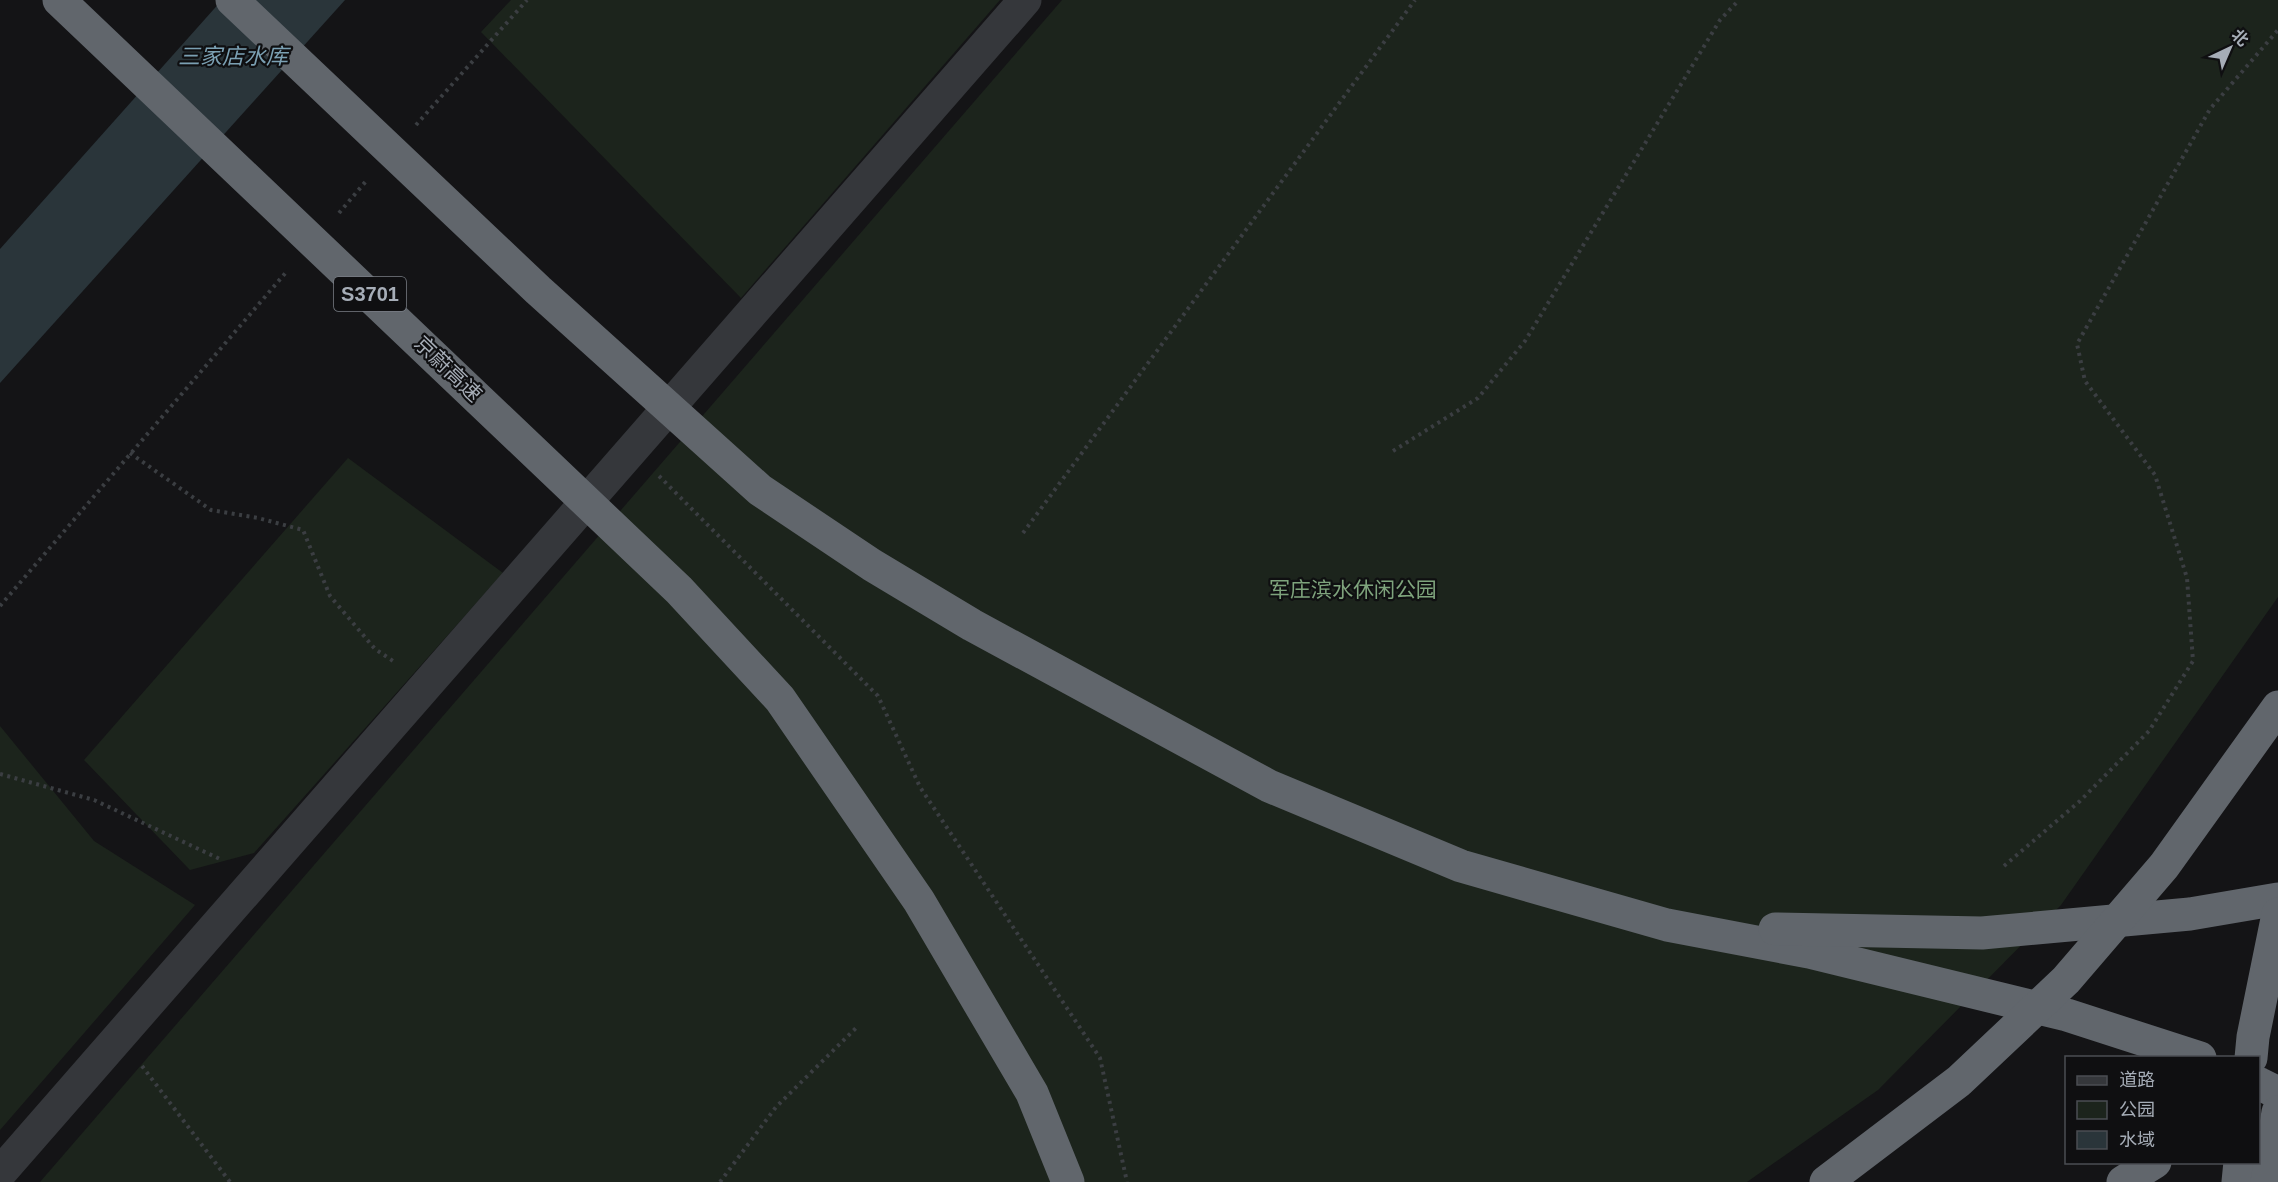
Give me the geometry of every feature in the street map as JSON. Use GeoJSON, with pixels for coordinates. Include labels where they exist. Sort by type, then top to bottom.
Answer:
{"type":"FeatureCollection","features":[{"type":"Feature","properties":{"kind":"highway","name":"京蔚高速"},"geometry":{"type":"LineString","coordinates":[[59,0],[679,590],[780,699],[919,901],[1032,1093],[1068,1182]]}},
{"type":"Feature","properties":{"kind":"highway"},"geometry":{"type":"LineString","coordinates":[[232,0],[538,290],[760,490],[872,565],[972,625],[1269,786],[1461,866],[1667,925],[1809,952],[2067,1015],[2194,1056]]}},
{"type":"Feature","properties":{"kind":"highway"},"geometry":{"type":"LineString","coordinates":[[1826,1182],[1959,1081],[2066,980],[2164,866],[2278,707]]}},
{"type":"Feature","properties":{"kind":"highway"},"geometry":{"type":"LineString","coordinates":[[1667,925],[1832,932],[1982,933],[2190,914],[2278,899]]}},
{"type":"Feature","properties":{"kind":"highway"},"geometry":{"type":"LineString","coordinates":[[2251,1056],[2278,914]]}},
{"type":"Feature","properties":{"kind":"highway"},"geometry":{"type":"LineString","coordinates":[[2260,1084],[2278,1093]]}},
{"type":"Feature","properties":{"kind":"highway"},"geometry":{"type":"LineString","coordinates":[[2260,1099],[2278,1088]]}},
{"type":"Feature","properties":{"kind":"highway"},"geometry":{"type":"LineString","coordinates":[[2267,1182],[2278,1112]]}},
{"type":"Feature","properties":{"kind":"highway"},"geometry":{"type":"LineString","coordinates":[[2123,1182],[2152,1164]]}},
{"type":"Feature","properties":{"kind":"highway"},"geometry":{"type":"LineString","coordinates":[[2238,1182],[2240,1164]]}},
{"type":"Feature","properties":{"kind":"street"},"geometry":{"type":"LineString","coordinates":[[0,1173],[1026,0]]}},
{"type":"Feature","properties":{"kind":"path"},"geometry":{"type":"LineString","coordinates":[[409,133],[527,0]]}},
{"type":"Feature","properties":{"kind":"path"},"geometry":{"type":"LineString","coordinates":[[1023,533],[1415,0]]}},
{"type":"Feature","properties":{"kind":"path"},"geometry":{"type":"LineString","coordinates":[[1393,451],[1478,398],[1525,340],[1720,20],[1739,0]]}},
{"type":"Feature","properties":{"kind":"path"},"geometry":{"type":"LineString","coordinates":[[2004,866],[2080,801],[2149,731],[2193,662],[2187,578],[2155,475],[2085,381],[2077,344],[2210,109],[2278,30]]}},
{"type":"Feature","properties":{"kind":"path"},"geometry":{"type":"LineString","coordinates":[[331,221],[370,177]]}},
{"type":"Feature","properties":{"kind":"path"},"geometry":{"type":"LineString","coordinates":[[0,606],[292,265]]}},
{"type":"Feature","properties":{"kind":"path"},"geometry":{"type":"LineString","coordinates":[[633,450],[878,696],[920,787],[1100,1058],[1127,1182]]}},
{"type":"Feature","properties":{"kind":"path"},"geometry":{"type":"LineString","coordinates":[[130,453],[211,510],[258,518],[303,530],[330,596],[375,649],[428,684]]}},
{"type":"Feature","properties":{"kind":"path"},"geometry":{"type":"LineString","coordinates":[[0,774],[94,800],[196,846],[258,880]]}},
{"type":"Feature","properties":{"kind":"path"},"geometry":{"type":"LineString","coordinates":[[720,1182],[776,1107],[857,1027]]}},
{"type":"Feature","properties":{"kind":"path"},"geometry":{"type":"LineString","coordinates":[[120,1037],[230,1182]]}},
{"type":"Feature","properties":{"kind":"green space"},"geometry":{"type":"Polygon","coordinates":[[[511,0],[1000,0],[741,298],[481,32],[511,0]]]}},
{"type":"Feature","properties":{"kind":"green space","name":"军庄滨水休闲公园"},"geometry":{"type":"Polygon","coordinates":[[[1062,0],[2278,0],[2278,597],[2061,905],[1878,1090],[1747,1182],[40,1182],[1062,0]]]}},
{"type":"Feature","properties":{"kind":"green space"},"geometry":{"type":"Polygon","coordinates":[[[348,458],[503,573],[254,853],[190,870],[84,760],[348,458]]]}},
{"type":"Feature","properties":{"kind":"green space"},"geometry":{"type":"Polygon","coordinates":[[[0,726],[94,841],[195,905],[0,1130],[0,726]]]}},
{"type":"Feature","properties":{"kind":"water","name":"三家店水库"},"geometry":{"type":"Polygon","coordinates":[[[222,0],[345,0],[0,383],[0,249],[222,0]]]}}]}
